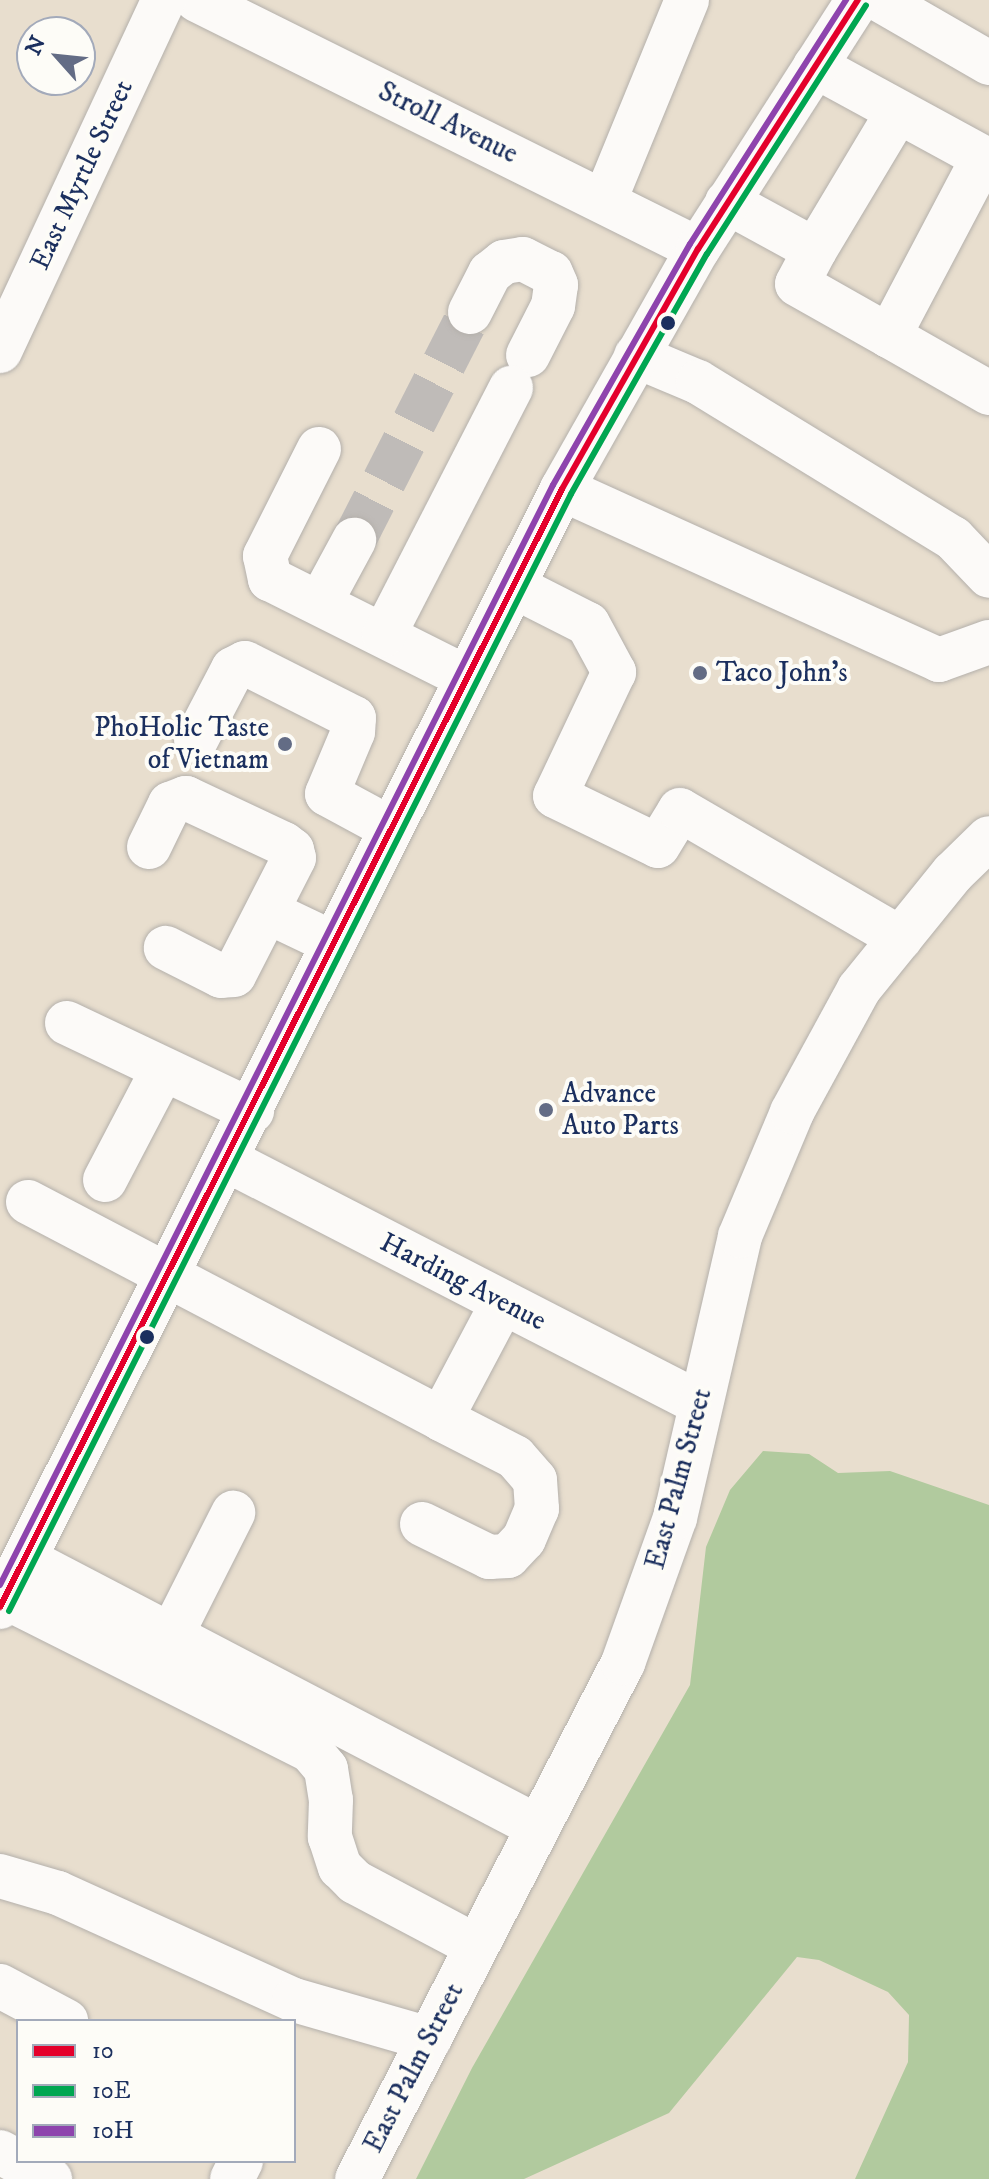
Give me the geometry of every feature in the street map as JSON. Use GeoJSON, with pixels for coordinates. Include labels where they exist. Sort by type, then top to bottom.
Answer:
{"type":"FeatureCollection","features":[{"type":"Feature","properties":{"kind":"main road","name":"East Myrtle Street"},"geometry":{"type":"LineString","coordinates":[[0,351],[164,0]]}},
{"type":"Feature","properties":{"kind":"main road","name":"Stroll Avenue"},"geometry":{"type":"LineString","coordinates":[[197,0],[605,200],[698,249]]}},
{"type":"Feature","properties":{"kind":"main road"},"geometry":{"type":"LineString","coordinates":[[605,200],[687,0]]}},
{"type":"Feature","properties":{"kind":"main road"},"geometry":{"type":"LineString","coordinates":[[10,1588],[562,489],[698,249],[858,0]]}},
{"type":"Feature","properties":{"kind":"main road"},"geometry":{"type":"LineString","coordinates":[[880,0],[989,63]]}},
{"type":"Feature","properties":{"kind":"main road"},"geometry":{"type":"LineString","coordinates":[[815,66],[986,159],[889,336]]}},
{"type":"Feature","properties":{"kind":"main road"},"geometry":{"type":"LineString","coordinates":[[897,113],[797,284],[989,393]]}},
{"type":"Feature","properties":{"kind":"main road"},"geometry":{"type":"LineString","coordinates":[[727,202],[815,250]]}},
{"type":"Feature","properties":{"kind":"main road"},"geometry":{"type":"LineString","coordinates":[[384,635],[553,306],[556,285],[551,273],[523,259],[504,262],[490,273],[470,312]]}},
{"type":"Feature","properties":{"kind":"main road"},"geometry":{"type":"LineString","coordinates":[[636,356],[698,382],[953,538],[989,576]]}},
{"type":"Feature","properties":{"kind":"main road"},"geometry":{"type":"LineString","coordinates":[[319,449],[265,556],[270,579],[466,677]]}},
{"type":"Feature","properties":{"kind":"main road"},"geometry":{"type":"LineString","coordinates":[[562,489],[939,660],[989,642]]}},
{"type":"Feature","properties":{"kind":"main road"},"geometry":{"type":"LineString","coordinates":[[320,603],[354,540]]}},
{"type":"Feature","properties":{"kind":"main road"},"geometry":{"type":"LineString","coordinates":[[513,586],[588,624],[614,672],[555,796],[658,846],[680,810],[900,938]]}},
{"type":"Feature","properties":{"kind":"main road"},"geometry":{"type":"LineString","coordinates":[[196,740],[233,669],[245,663],[354,718],[353,732],[327,794],[390,828]]}},
{"type":"Feature","properties":{"kind":"main road"},"geometry":{"type":"LineString","coordinates":[[149,847],[170,804],[186,798],[284,844],[292,850],[294,858],[234,975],[221,976],[166,948]]}},
{"type":"Feature","properties":{"kind":"main road","name":"East Palm Street"},"geometry":{"type":"LineString","coordinates":[[357,2179],[623,1663],[675,1518],[699,1403],[740,1236],[792,1112],[859,989],[953,873],[989,838]]}},
{"type":"Feature","properties":{"kind":"main road"},"geometry":{"type":"LineString","coordinates":[[268,912],[333,943]]}},
{"type":"Feature","properties":{"kind":"main road"},"geometry":{"type":"LineString","coordinates":[[67,1023],[252,1111]]}},
{"type":"Feature","properties":{"kind":"main road"},"geometry":{"type":"LineString","coordinates":[[105,1180],[163,1069]]}},
{"type":"Feature","properties":{"kind":"main road","name":"Harding Avenue"},"geometry":{"type":"LineString","coordinates":[[227,1160],[699,1403]]}},
{"type":"Feature","properties":{"kind":"main road"},"geometry":{"type":"LineString","coordinates":[[28,1202],[515,1457],[535,1480],[537,1509],[524,1539],[508,1556],[489,1557],[422,1524]]}},
{"type":"Feature","properties":{"kind":"main road"},"geometry":{"type":"LineString","coordinates":[[441,1419],[503,1302]]}},
{"type":"Feature","properties":{"kind":"main road"},"geometry":{"type":"LineString","coordinates":[[172,1634],[233,1513]]}},
{"type":"Feature","properties":{"kind":"main road"},"geometry":{"type":"LineString","coordinates":[[10,1588],[172,1634],[538,1827]]}},
{"type":"Feature","properties":{"kind":"main road"},"geometry":{"type":"LineString","coordinates":[[10,1588],[311,1751],[326,1769],[331,1800],[330,1837],[340,1867],[355,1882],[476,1946]]}},
{"type":"Feature","properties":{"kind":"main road"},"geometry":{"type":"LineString","coordinates":[[0,1876],[58,1893],[294,2000],[429,2039]]}},
{"type":"Feature","properties":{"kind":"main road"},"geometry":{"type":"LineString","coordinates":[[0,1986],[62,2019]]}},
{"type":"Feature","properties":{"kind":"main road"},"geometry":{"type":"LineString","coordinates":[[20,2163],[50,2179]]}},
{"type":"Feature","properties":{"kind":"green space"},"geometry":{"type":"Polygon","coordinates":[[[763,1451],[809,1454],[838,1473],[890,1471],[989,1505],[989,2179],[855,2179],[908,2062],[909,2015],[888,1992],[819,1960],[797,1957],[669,2113],[524,2179],[416,2179],[472,2068],[690,1685],[706,1547],[730,1490],[763,1451]]]}},
{"type":"Feature","properties":{"kind":"tunnel"},"geometry":{"type":"LineString","coordinates":[[354,540],[470,312]]}},
{"type":"Feature","properties":{"kind":"transit line","name":"10H"},"geometry":{"type":"LineString","coordinates":[[0,1585],[553,485],[690,244],[846,0]]}},
{"type":"Feature","properties":{"kind":"transit line","name":"10"},"geometry":{"type":"LineString","coordinates":[[0,1607],[562,489],[698,249],[858,0]]}},
{"type":"Feature","properties":{"kind":"transit line","name":"10E"},"geometry":{"type":"LineString","coordinates":[[9,1611],[571,494],[707,254],[866,5]]}},
{"type":"Feature","properties":{"kind":"place","name":"Taco John's"},"geometry":{"type":"Point","coordinates":[700,673]}},
{"type":"Feature","properties":{"kind":"place","name":"PhoHolic Taste of Vietnam"},"geometry":{"type":"Point","coordinates":[285,744]}},
{"type":"Feature","properties":{"kind":"place","name":"Advance Auto Parts"},"geometry":{"type":"Point","coordinates":[546,1110]}}]}
